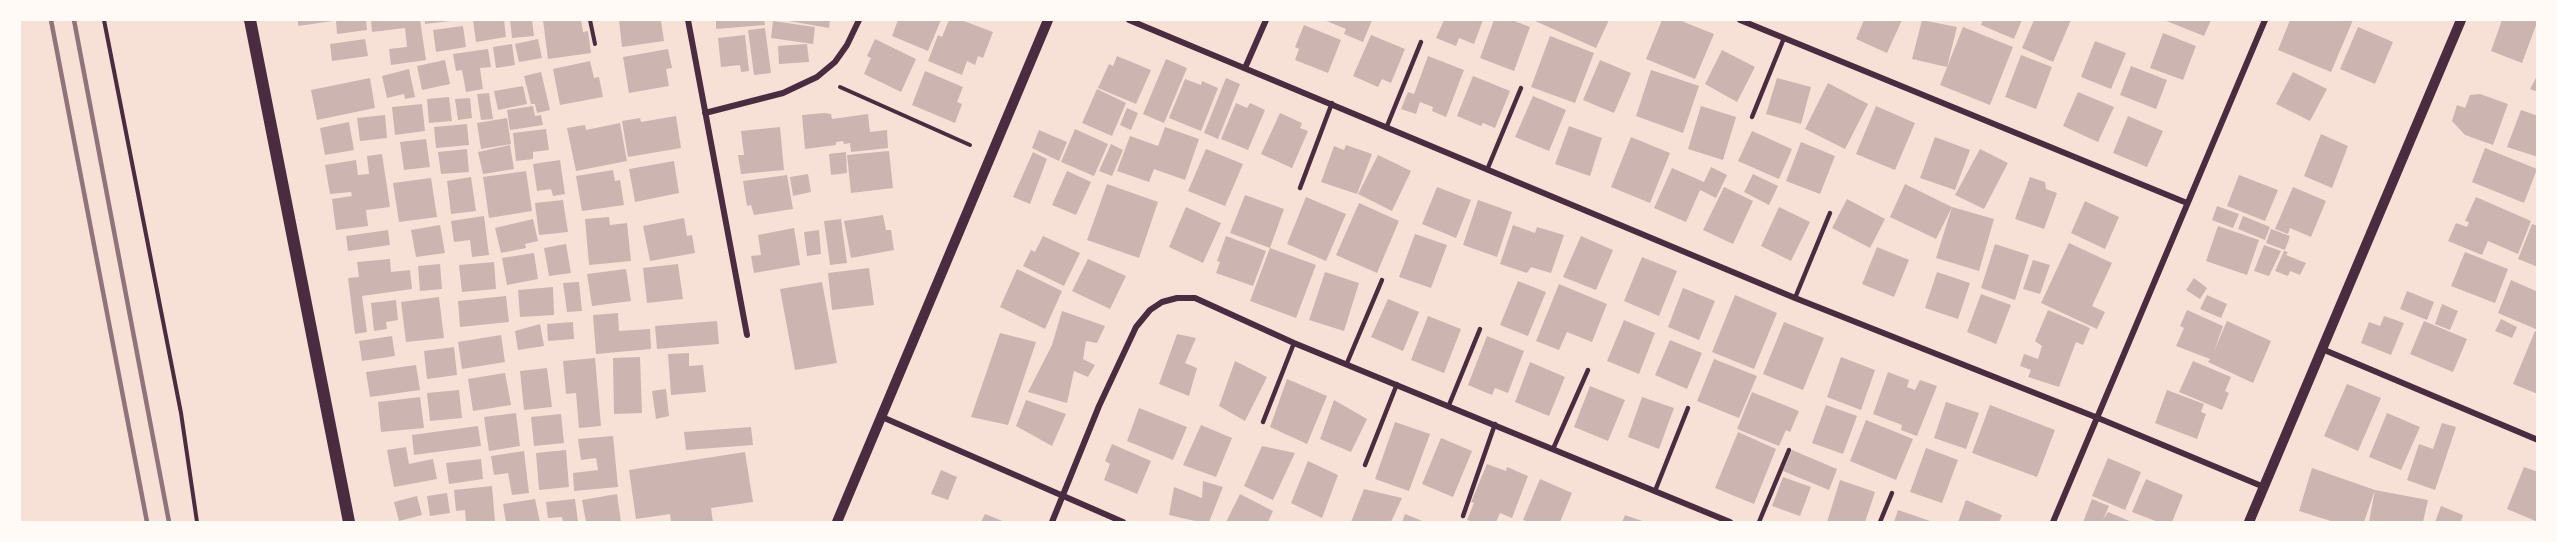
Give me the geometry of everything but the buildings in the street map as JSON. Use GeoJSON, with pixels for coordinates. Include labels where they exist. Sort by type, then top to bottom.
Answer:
{"type":"FeatureCollection","features":[{"type":"Feature","properties":{"kind":"main road"},"geometry":{"type":"LineString","coordinates":[[250,20],[349,522]]}},
{"type":"Feature","properties":{"kind":"street"},"geometry":{"type":"LineString","coordinates":[[688,20],[747,335]]}},
{"type":"Feature","properties":{"kind":"street"},"geometry":{"type":"LineString","coordinates":[[705,113],[783,93],[817,77],[835,62],[847,45],[859,20]]}},
{"type":"Feature","properties":{"kind":"street"},"geometry":{"type":"LineString","coordinates":[[837,522],[1048,20]]}},
{"type":"Feature","properties":{"kind":"street"},"geometry":{"type":"LineString","coordinates":[[1129,20],[1795,298],[2098,418],[2264,487]]}},
{"type":"Feature","properties":{"kind":"street"},"geometry":{"type":"LineString","coordinates":[[1245,68],[1266,20]]}},
{"type":"Feature","properties":{"kind":"street"},"geometry":{"type":"LineString","coordinates":[[1740,20],[2187,203]]}},
{"type":"Feature","properties":{"kind":"street"},"geometry":{"type":"LineString","coordinates":[[2053,522],[2265,20]]}},
{"type":"Feature","properties":{"kind":"street"},"geometry":{"type":"LineString","coordinates":[[2249,522],[2461,20]]}},
{"type":"Feature","properties":{"kind":"street"},"geometry":{"type":"LineString","coordinates":[[1052,522],[1099,406],[1136,327],[1156,306],[1177,298],[1195,297],[1294,343],[1730,522]]}},
{"type":"Feature","properties":{"kind":"street"},"geometry":{"type":"LineString","coordinates":[[2322,349],[2538,440]]}},
{"type":"Feature","properties":{"kind":"street"},"geometry":{"type":"LineString","coordinates":[[882,417],[1123,522]]}},
{"type":"Feature","properties":{"kind":"lane"},"geometry":{"type":"LineString","coordinates":[[1752,117],[1784,38]]}},
{"type":"Feature","properties":{"kind":"lane"},"geometry":{"type":"LineString","coordinates":[[1387,126],[1421,42]]}},
{"type":"Feature","properties":{"kind":"lane"},"geometry":{"type":"LineString","coordinates":[[1488,170],[1521,88]]}},
{"type":"Feature","properties":{"kind":"lane"},"geometry":{"type":"LineString","coordinates":[[1300,188],[1332,103]]}},
{"type":"Feature","properties":{"kind":"lane"},"geometry":{"type":"LineString","coordinates":[[1795,298],[1830,213]]}},
{"type":"Feature","properties":{"kind":"lane"},"geometry":{"type":"LineString","coordinates":[[1347,363],[1382,280]]}},
{"type":"Feature","properties":{"kind":"lane"},"geometry":{"type":"LineString","coordinates":[[1449,405],[1480,329]]}},
{"type":"Feature","properties":{"kind":"lane"},"geometry":{"type":"LineString","coordinates":[[1263,422],[1294,343]]}},
{"type":"Feature","properties":{"kind":"lane"},"geometry":{"type":"LineString","coordinates":[[1552,449],[1588,370]]}},
{"type":"Feature","properties":{"kind":"lane"},"geometry":{"type":"LineString","coordinates":[[1365,465],[1397,384]]}},
{"type":"Feature","properties":{"kind":"lane"},"geometry":{"type":"LineString","coordinates":[[1655,491],[1688,408]]}},
{"type":"Feature","properties":{"kind":"lane"},"geometry":{"type":"LineString","coordinates":[[1464,516],[1495,424]]}},
{"type":"Feature","properties":{"kind":"lane"},"geometry":{"type":"LineString","coordinates":[[1759,522],[1789,450]]}},
{"type":"Feature","properties":{"kind":"lane"},"geometry":{"type":"LineString","coordinates":[[1880,522],[1892,493]]}},
{"type":"Feature","properties":{"kind":"path"},"geometry":{"type":"LineString","coordinates":[[104,20],[181,413],[197,522]]}},
{"type":"Feature","properties":{"kind":"path"},"geometry":{"type":"LineString","coordinates":[[590,20],[596,44]]}},
{"type":"Feature","properties":{"kind":"path"},"geometry":{"type":"LineString","coordinates":[[817,77],[991,154]]}},
{"type":"Feature","properties":{"kind":"railway"},"geometry":{"type":"LineString","coordinates":[[51,20],[147,522]]}},
{"type":"Feature","properties":{"kind":"railway"},"geometry":{"type":"LineString","coordinates":[[74,20],[169,522]]}}]}
